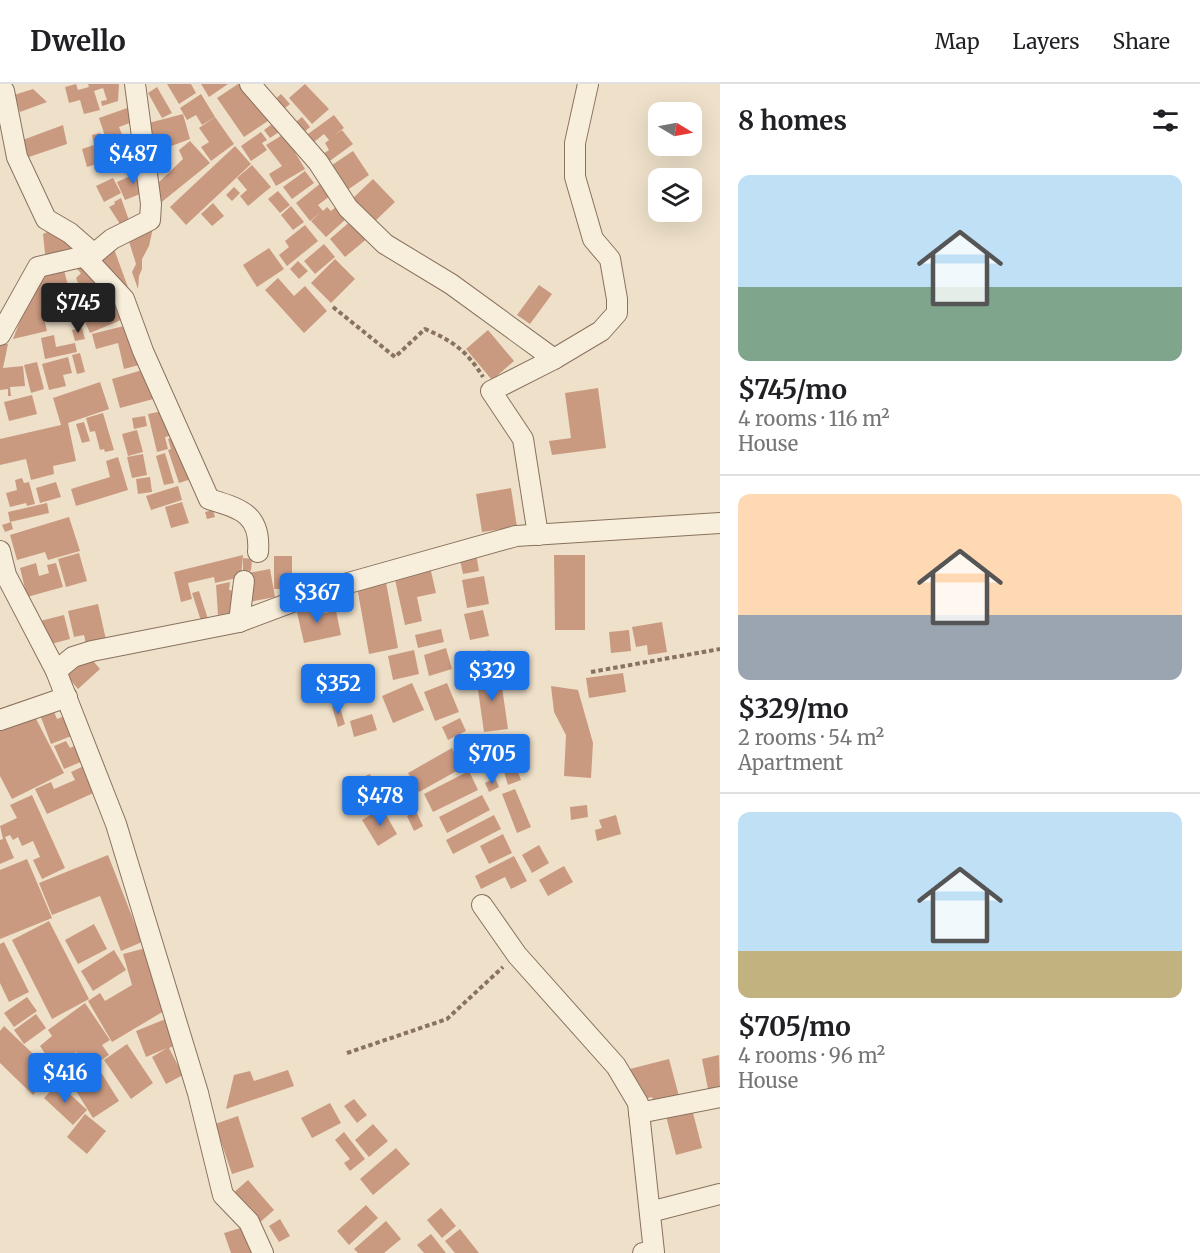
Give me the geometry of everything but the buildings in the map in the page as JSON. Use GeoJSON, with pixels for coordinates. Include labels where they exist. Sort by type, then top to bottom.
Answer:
{"type":"FeatureCollection","features":[{"type":"Feature","properties":{"kind":"street"},"geometry":{"type":"LineString","coordinates":[[0,335],[38,267],[89,256],[112,239],[150,220],[151,204],[135,84]]}},
{"type":"Feature","properties":{"kind":"street"},"geometry":{"type":"LineString","coordinates":[[250,84],[318,162],[348,208],[385,244],[451,284],[554,359]]}},
{"type":"Feature","properties":{"kind":"street"},"geometry":{"type":"LineString","coordinates":[[538,535],[523,439],[491,390],[554,359],[602,331],[617,313],[610,259],[593,239],[575,177],[574,143],[591,85]]}},
{"type":"Feature","properties":{"kind":"street"},"geometry":{"type":"LineString","coordinates":[[0,87],[4,91],[17,157],[46,219],[70,233],[124,299],[143,351],[209,499],[233,507],[255,522],[260,535],[258,552]]}},
{"type":"Feature","properties":{"kind":"street"},"geometry":{"type":"LineString","coordinates":[[56,671],[73,657],[92,651],[239,622],[327,589],[516,537],[720,523]]}},
{"type":"Feature","properties":{"kind":"street"},"geometry":{"type":"LineString","coordinates":[[0,551],[6,575],[56,671],[116,824],[198,1093],[223,1195],[249,1222],[263,1253]]}},
{"type":"Feature","properties":{"kind":"street"},"geometry":{"type":"LineString","coordinates":[[239,622],[244,580]]}},
{"type":"Feature","properties":{"kind":"street"},"geometry":{"type":"LineString","coordinates":[[0,720],[67,697]]}},
{"type":"Feature","properties":{"kind":"street"},"geometry":{"type":"LineString","coordinates":[[482,905],[517,955],[616,1066],[638,1103],[654,1252],[643,1253]]}},
{"type":"Feature","properties":{"kind":"street"},"geometry":{"type":"LineString","coordinates":[[639,1113],[720,1097]]}},
{"type":"Feature","properties":{"kind":"street"},"geometry":{"type":"LineString","coordinates":[[650,1212],[720,1194]]}},
{"type":"Feature","properties":{"kind":"path"},"geometry":{"type":"LineString","coordinates":[[333,307],[395,357],[425,329],[450,339],[472,359],[491,390]]}},
{"type":"Feature","properties":{"kind":"path"},"geometry":{"type":"LineString","coordinates":[[591,672],[720,649]]}},
{"type":"Feature","properties":{"kind":"path"},"geometry":{"type":"LineString","coordinates":[[347,1053],[447,1019],[517,955]]}}]}
